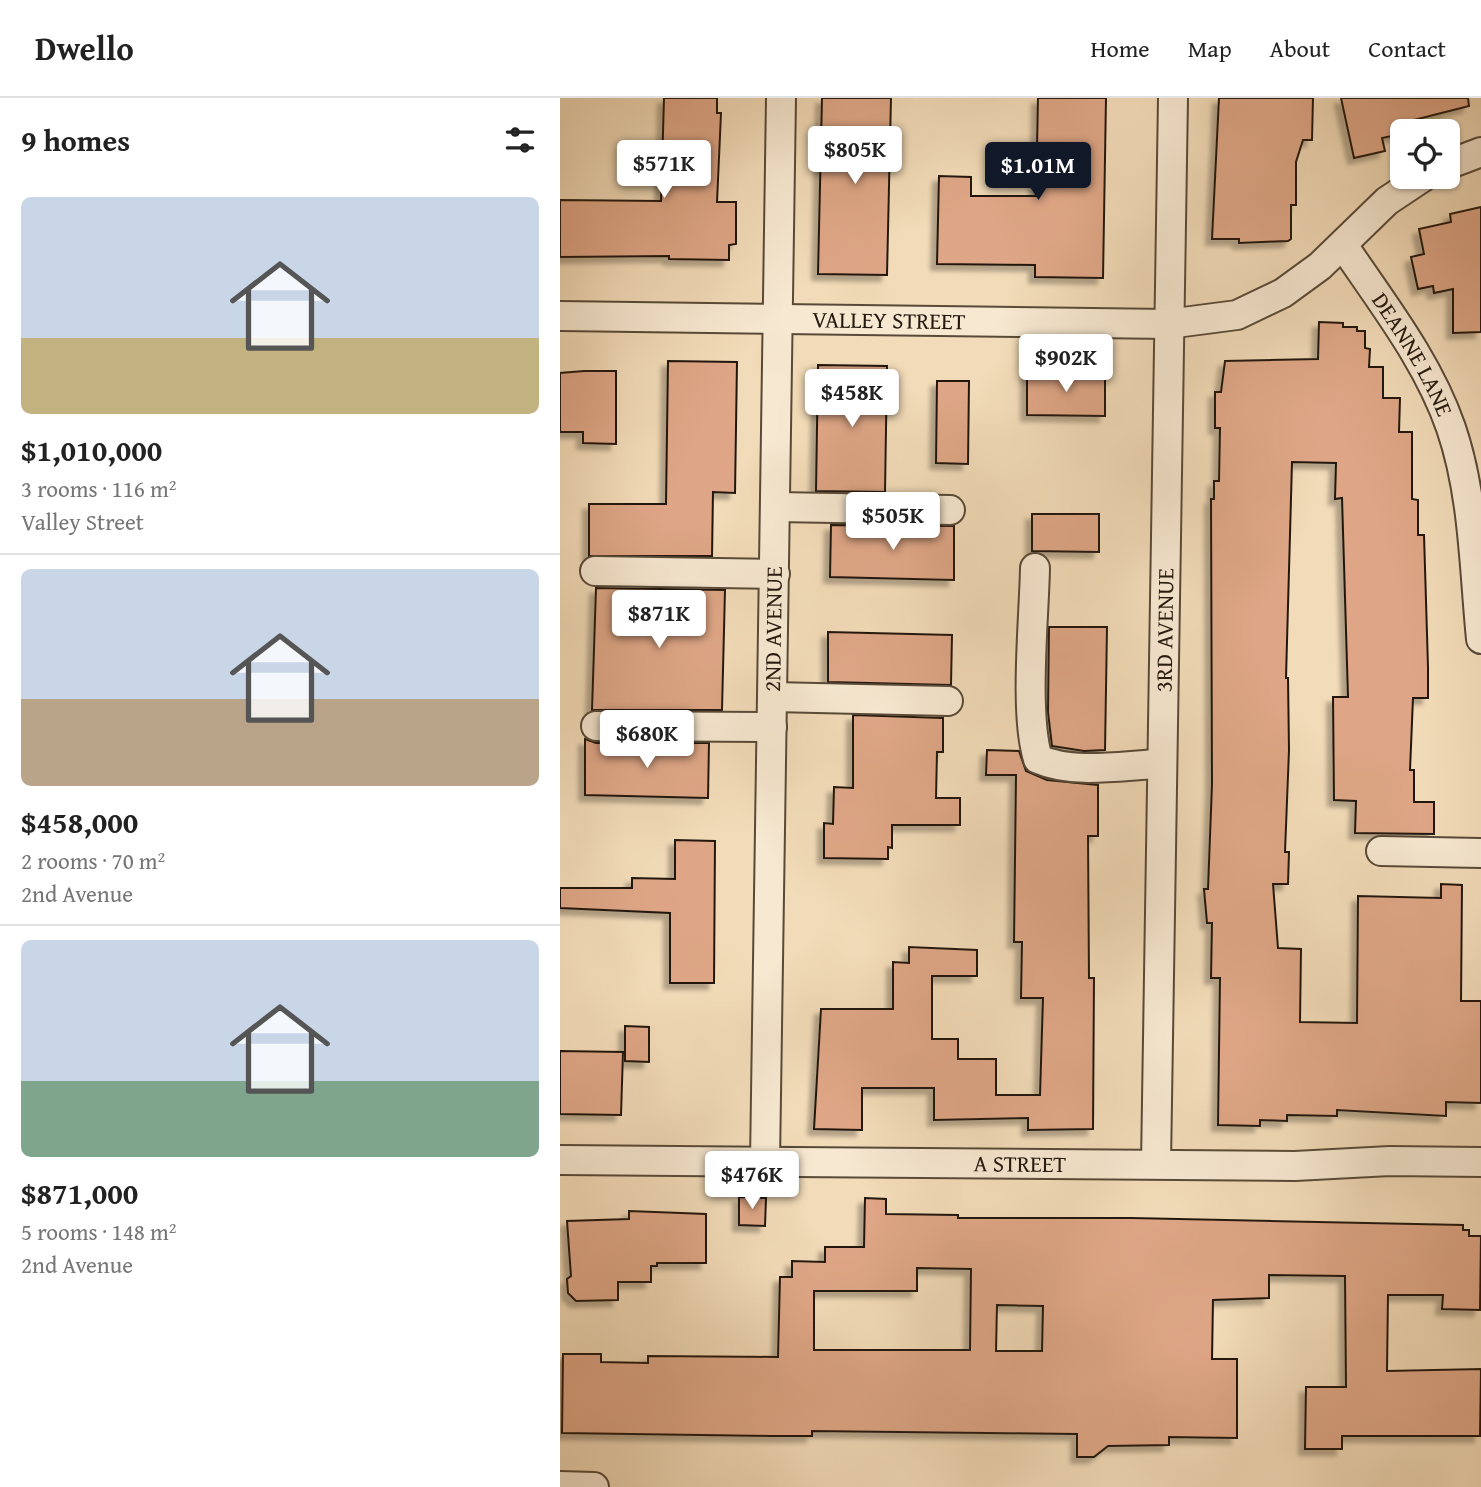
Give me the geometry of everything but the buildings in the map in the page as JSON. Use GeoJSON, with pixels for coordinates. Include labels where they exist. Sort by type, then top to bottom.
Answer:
{"type":"FeatureCollection","features":[{"type":"Feature","properties":{"kind":"street","name":"2ND AVENUE"},"geometry":{"type":"LineString","coordinates":[[765,1161],[781,98]]}},
{"type":"Feature","properties":{"kind":"street","name":"3RD AVENUE"},"geometry":{"type":"LineString","coordinates":[[1156,1164],[1173,98]]}},
{"type":"Feature","properties":{"kind":"street"},"geometry":{"type":"LineString","coordinates":[[1460,160],[1481,152]]}},
{"type":"Feature","properties":{"kind":"street","name":"VALLEY STREET"},"geometry":{"type":"LineString","coordinates":[[560,316],[1168,324],[1237,315],[1283,293],[1343,245],[1388,201],[1406,189]]}},
{"type":"Feature","properties":{"kind":"street","name":"DEANNE LANE"},"geometry":{"type":"LineString","coordinates":[[1343,245],[1419,359],[1451,427],[1467,489],[1481,639]]}},
{"type":"Feature","properties":{"kind":"street"},"geometry":{"type":"LineString","coordinates":[[776,507],[950,510]]}},
{"type":"Feature","properties":{"kind":"street"},"geometry":{"type":"LineString","coordinates":[[1035,568],[1032,673],[1034,746],[1038,759],[1050,764],[1080,767],[1162,764]]}},
{"type":"Feature","properties":{"kind":"street"},"geometry":{"type":"LineString","coordinates":[[595,571],[775,574]]}},
{"type":"Feature","properties":{"kind":"street"},"geometry":{"type":"LineString","coordinates":[[773,697],[948,701]]}},
{"type":"Feature","properties":{"kind":"street"},"geometry":{"type":"LineString","coordinates":[[596,726],[772,727]]}},
{"type":"Feature","properties":{"kind":"street"},"geometry":{"type":"LineString","coordinates":[[1381,851],[1481,853]]}},
{"type":"Feature","properties":{"kind":"street","name":"A STREET"},"geometry":{"type":"LineString","coordinates":[[560,1160],[1295,1166],[1390,1161],[1481,1162]]}},
{"type":"Feature","properties":{"kind":"street"},"geometry":{"type":"LineString","coordinates":[[560,1486],[594,1487]]}}]}
